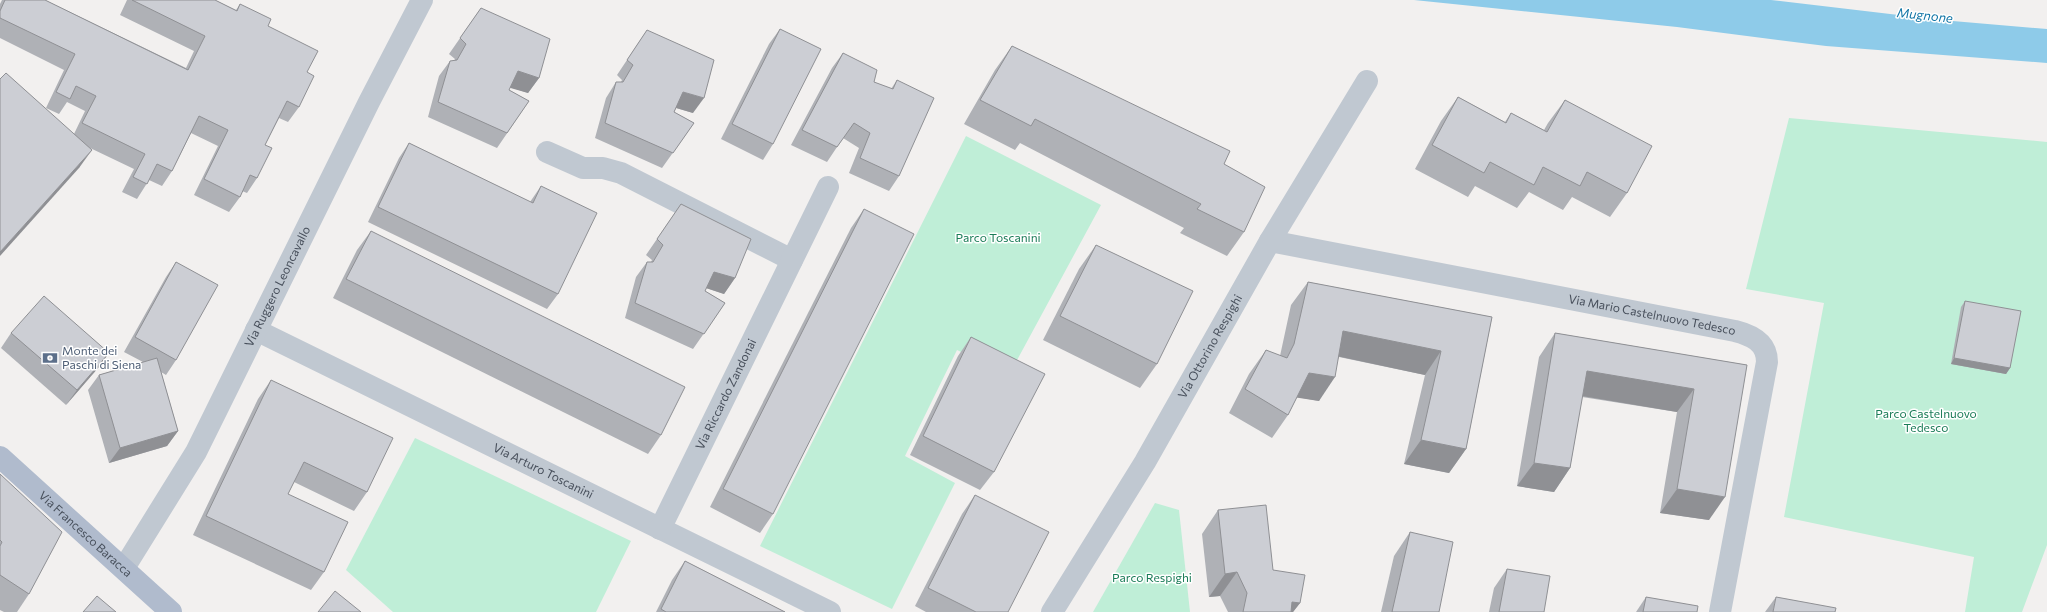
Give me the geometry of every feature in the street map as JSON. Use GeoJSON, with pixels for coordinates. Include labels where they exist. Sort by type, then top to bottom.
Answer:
{"type":"FeatureCollection","features":[{"type":"Feature","properties":{"kind":"main road","name":"Via Francesco Baracca"},"geometry":{"type":"LineString","coordinates":[[0,457],[171,612]]}},
{"type":"Feature","properties":{"kind":"street","name":"Via Ruggero Leoncavallo"},"geometry":{"type":"LineString","coordinates":[[124,568],[196,452],[369,102],[422,0]]}},
{"type":"Feature","properties":{"kind":"street","name":"Via Ottorino Respighi"},"geometry":{"type":"LineString","coordinates":[[1052,612],[1145,462],[1270,241],[1367,81]]}},
{"type":"Feature","properties":{"kind":"street"},"geometry":{"type":"LineString","coordinates":[[547,152],[583,168],[603,168],[621,173],[792,260]]}},
{"type":"Feature","properties":{"kind":"street","name":"Via Riccardo Zandonai"},"geometry":{"type":"LineString","coordinates":[[660,528],[828,187]]}},
{"type":"Feature","properties":{"kind":"street","name":"Via Mario Castelnuovo Tedesco"},"geometry":{"type":"LineString","coordinates":[[1270,241],[1735,331],[1746,334],[1758,340],[1764,348],[1767,362],[1720,612]]}},
{"type":"Feature","properties":{"kind":"street","name":"Via Arturo Toscanini"},"geometry":{"type":"LineString","coordinates":[[256,330],[830,612]]}},
{"type":"Feature","properties":{"kind":"green space","name":"Parco Castelnuovo Tedesco"},"geometry":{"type":"Polygon","coordinates":[[[1789,118],[2047,142],[2047,545],[2022,612],[1965,612],[1974,557],[1784,517],[1824,303],[1746,289],[1789,118]]]}},
{"type":"Feature","properties":{"kind":"green space","name":"Parco Toscanini"},"geometry":{"type":"Polygon","coordinates":[[[966,136],[1101,205],[1009,375],[957,350],[905,456],[955,483],[892,609],[760,546],[966,136]]]}},
{"type":"Feature","properties":{"kind":"green space"},"geometry":{"type":"Polygon","coordinates":[[[415,438],[631,541],[596,612],[393,612],[346,570],[415,438]]]}},
{"type":"Feature","properties":{"kind":"green space","name":"Parco Respighi"},"geometry":{"type":"Polygon","coordinates":[[[1155,503],[1179,510],[1190,612],[1093,612],[1155,503]]]}},
{"type":"Feature","properties":{"kind":"water"},"geometry":{"type":"Polygon","coordinates":[[[1414,0],[1771,0],[1941,20],[2047,29],[2047,63],[1826,46],[1677,27],[1414,0]]]}},
{"type":"Feature","properties":{"kind":"building"},"geometry":{"type":"Polygon","coordinates":[[[5,0],[45,0],[188,70],[205,36],[132,0],[215,0],[237,11],[240,4],[271,19],[268,26],[318,51],[307,72],[314,76],[299,107],[287,101],[265,145],[272,148],[257,178],[250,175],[240,197],[204,179],[228,130],[199,116],[172,171],[157,164],[147,184],[133,177],[145,154],[82,123],[96,96],[76,86],[70,99],[56,92],[75,54],[0,18],[0,11],[5,0]]]}},
{"type":"Feature","properties":{"kind":"building"},"geometry":{"type":"Polygon","coordinates":[[[481,8],[550,39],[539,78],[518,71],[509,90],[529,101],[507,133],[438,102],[450,61],[457,60],[466,44],[460,38],[481,8]]]}},
{"type":"Feature","properties":{"kind":"building"},"geometry":{"type":"Polygon","coordinates":[[[780,29],[821,49],[773,144],[732,124],[780,29]]]}},
{"type":"Feature","properties":{"kind":"building"},"geometry":{"type":"Polygon","coordinates":[[[647,30],[714,60],[704,98],[683,92],[674,112],[694,123],[673,153],[605,123],[616,82],[623,82],[633,65],[627,60],[647,30]]]}},
{"type":"Feature","properties":{"kind":"building"},"geometry":{"type":"Polygon","coordinates":[[[1012,46],[1230,151],[1224,164],[1265,187],[1244,232],[1197,209],[1201,204],[1035,119],[1031,126],[980,100],[1012,46]]]}},
{"type":"Feature","properties":{"kind":"building"},"geometry":{"type":"Polygon","coordinates":[[[843,53],[877,70],[874,82],[893,89],[897,80],[934,98],[899,176],[860,158],[870,133],[854,123],[837,147],[802,130],[843,53]]]}},
{"type":"Feature","properties":{"kind":"building"},"geometry":{"type":"Polygon","coordinates":[[[6,73],[92,150],[0,252],[0,79],[6,73]]]}},
{"type":"Feature","properties":{"kind":"building"},"geometry":{"type":"Polygon","coordinates":[[[1458,97],[1506,123],[1511,113],[1547,132],[1565,100],[1652,146],[1627,193],[1587,172],[1580,186],[1543,167],[1534,185],[1490,162],[1484,173],[1432,145],[1458,97]]]}},
{"type":"Feature","properties":{"kind":"building"},"geometry":{"type":"Polygon","coordinates":[[[409,143],[533,203],[541,186],[597,213],[558,294],[378,207],[409,143]]]}},
{"type":"Feature","properties":{"kind":"building"},"geometry":{"type":"Polygon","coordinates":[[[681,204],[751,239],[735,278],[714,272],[705,291],[725,303],[704,334],[635,303],[647,262],[653,262],[663,245],[657,239],[681,204]]]}},
{"type":"Feature","properties":{"kind":"building"},"geometry":{"type":"Polygon","coordinates":[[[864,209],[914,234],[773,514],[723,489],[864,209]]]}},
{"type":"Feature","properties":{"kind":"building"},"geometry":{"type":"Polygon","coordinates":[[[371,231],[685,387],[661,435],[346,279],[371,231]]]}},
{"type":"Feature","properties":{"kind":"building"},"geometry":{"type":"Polygon","coordinates":[[[1096,245],[1193,291],[1157,364],[1060,316],[1096,245]]]}},
{"type":"Feature","properties":{"kind":"building"},"geometry":{"type":"Polygon","coordinates":[[[176,262],[218,285],[176,360],[135,337],[176,262]]]}},
{"type":"Feature","properties":{"kind":"building"},"geometry":{"type":"Polygon","coordinates":[[[1308,282],[1492,317],[1466,449],[1421,440],[1441,351],[1343,331],[1335,377],[1309,373],[1288,415],[1245,389],[1266,350],[1287,358],[1294,344],[1308,282]]]}},
{"type":"Feature","properties":{"kind":"building","name":"Monte dei Paschi di Siena"},"geometry":{"type":"Polygon","coordinates":[[[44,296],[109,353],[77,390],[11,333],[44,296]]]}},
{"type":"Feature","properties":{"kind":"building"},"geometry":{"type":"Polygon","coordinates":[[[1965,301],[2021,311],[2010,368],[1954,358],[1965,301]]]}},
{"type":"Feature","properties":{"kind":"building"},"geometry":{"type":"Polygon","coordinates":[[[1555,333],[1747,365],[1725,497],[1677,489],[1694,389],[1587,371],[1570,468],[1534,463],[1555,333]]]}},
{"type":"Feature","properties":{"kind":"building"},"geometry":{"type":"Polygon","coordinates":[[[971,337],[1045,374],[994,472],[923,436],[971,337]]]}},
{"type":"Feature","properties":{"kind":"building"},"geometry":{"type":"Polygon","coordinates":[[[157,358],[178,431],[120,448],[99,375],[157,358]]]}},
{"type":"Feature","properties":{"kind":"building"},"geometry":{"type":"Polygon","coordinates":[[[271,380],[393,438],[367,492],[304,462],[288,494],[348,522],[324,572],[206,516],[271,380]]]}},
{"type":"Feature","properties":{"kind":"building"},"geometry":{"type":"Polygon","coordinates":[[[0,474],[62,532],[29,594],[0,575],[0,546],[2,542],[0,540],[0,474]]]}},
{"type":"Feature","properties":{"kind":"building"},"geometry":{"type":"Polygon","coordinates":[[[975,495],[1049,532],[1008,612],[976,612],[928,588],[975,495]]]}},
{"type":"Feature","properties":{"kind":"building"},"geometry":{"type":"Polygon","coordinates":[[[1266,505],[1273,570],[1305,575],[1300,603],[1292,602],[1291,612],[1243,612],[1247,593],[1237,572],[1225,574],[1218,510],[1266,505]]]}},
{"type":"Feature","properties":{"kind":"building"},"geometry":{"type":"Polygon","coordinates":[[[1410,532],[1453,542],[1439,612],[1392,612],[1410,532]]]}},
{"type":"Feature","properties":{"kind":"building"},"geometry":{"type":"Polygon","coordinates":[[[685,561],[785,612],[666,612],[661,609],[685,561]]]}},
{"type":"Feature","properties":{"kind":"building"},"geometry":{"type":"Polygon","coordinates":[[[1507,569],[1550,576],[1544,612],[1499,612],[1507,569]]]}},
{"type":"Feature","properties":{"kind":"building"},"geometry":{"type":"Polygon","coordinates":[[[335,591],[361,612],[318,612],[335,591]]]}},
{"type":"Feature","properties":{"kind":"building"},"geometry":{"type":"Polygon","coordinates":[[[97,596],[116,612],[83,612],[97,596]]]}},
{"type":"Feature","properties":{"kind":"building"},"geometry":{"type":"Polygon","coordinates":[[[1646,597],[1698,606],[1697,612],[1643,612],[1646,597]]]}},
{"type":"Feature","properties":{"kind":"building"},"geometry":{"type":"Polygon","coordinates":[[[1776,597],[1836,608],[1835,612],[1773,612],[1776,597]]]}},
{"type":"Feature","properties":{"kind":"place","name":"Monte dei Paschi di Siena"},"geometry":{"type":"Point","coordinates":[50,358]}},
{"type":"Feature","properties":{"kind":"water label","name":"Mugnone"},"geometry":{"type":"Point","coordinates":[1925,15]}}]}
